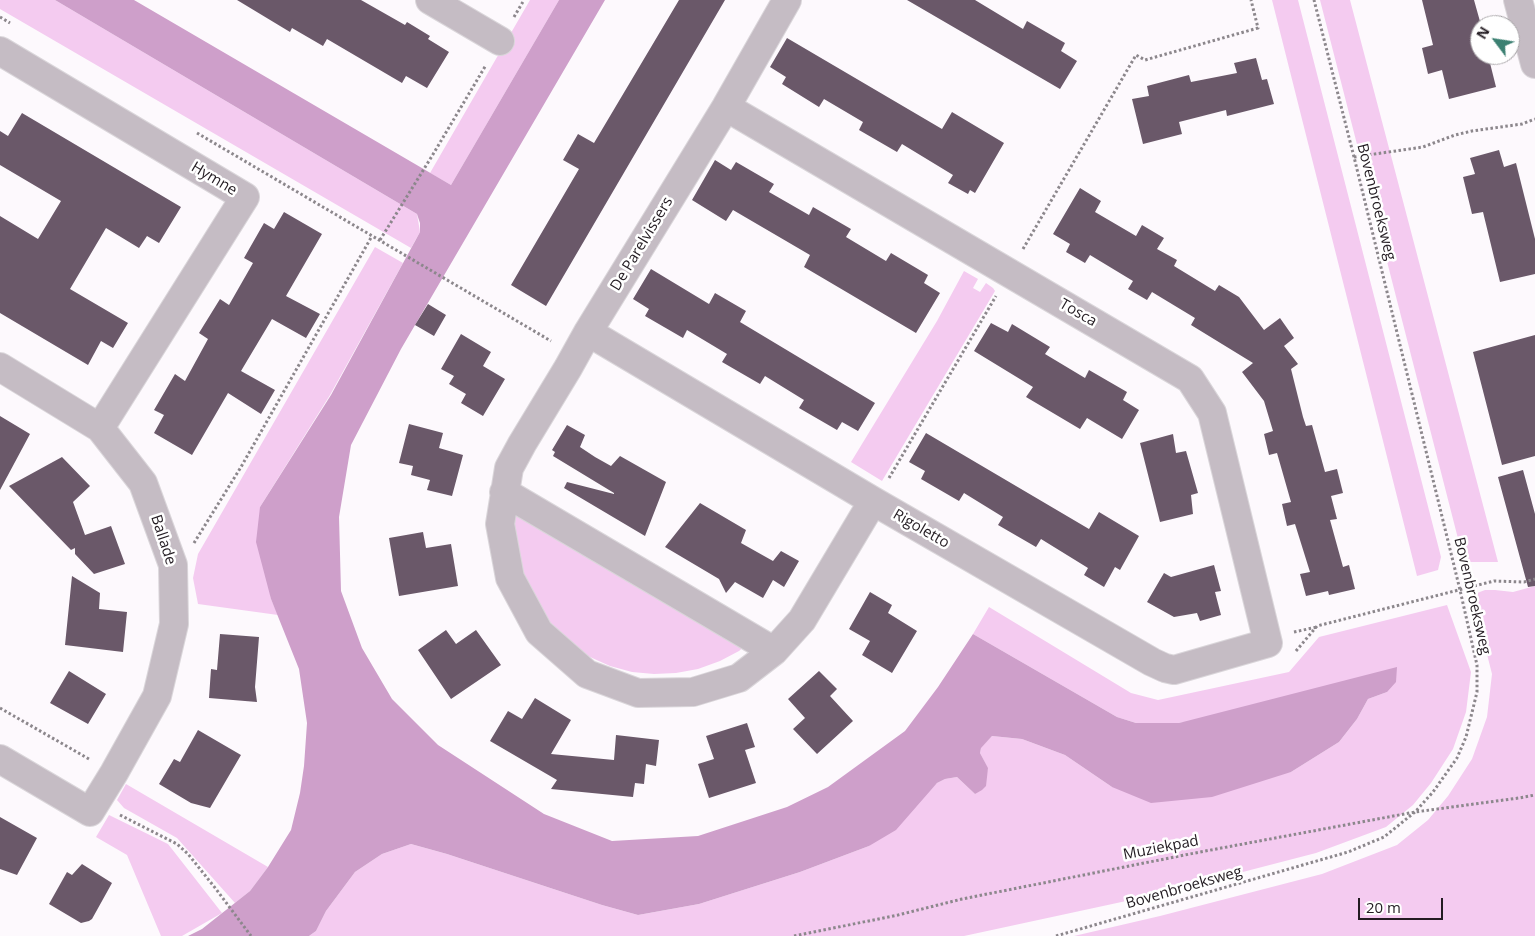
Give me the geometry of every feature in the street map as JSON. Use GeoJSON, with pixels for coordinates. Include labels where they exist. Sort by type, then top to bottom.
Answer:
{"type":"FeatureCollection","features":[{"type":"Feature","properties":{"kind":"street"},"geometry":{"type":"LineString","coordinates":[[430,0],[500,41]]}},
{"type":"Feature","properties":{"kind":"street","name":"De Parelvissers"},"geometry":{"type":"LineString","coordinates":[[787,0],[726,107],[588,332],[509,468],[500,524],[510,578],[539,632],[587,674],[638,693],[693,692],[739,678],[774,650],[802,620],[873,501]]}},
{"type":"Feature","properties":{"kind":"street"},"geometry":{"type":"LineString","coordinates":[[1518,0],[1535,64]]}},
{"type":"Feature","properties":{"kind":"street","name":"Hymne"},"geometry":{"type":"LineString","coordinates":[[0,51],[245,197],[100,428]]}},
{"type":"Feature","properties":{"kind":"street","name":"Tosca"},"geometry":{"type":"LineString","coordinates":[[726,107],[1190,378],[1212,413],[1268,643]]}},
{"type":"Feature","properties":{"kind":"street","name":"Rigoletto"},"geometry":{"type":"LineString","coordinates":[[588,332],[873,501],[1165,668],[1174,670],[1268,643]]}},
{"type":"Feature","properties":{"kind":"street","name":"Ballade"},"geometry":{"type":"LineString","coordinates":[[0,367],[100,428],[143,483],[173,565],[174,624],[156,696],[96,803]]}},
{"type":"Feature","properties":{"kind":"street"},"geometry":{"type":"LineString","coordinates":[[504,492],[774,650]]}},
{"type":"Feature","properties":{"kind":"street"},"geometry":{"type":"LineString","coordinates":[[0,759],[90,812],[96,803]]}},
{"type":"Feature","properties":{"kind":"path"},"geometry":{"type":"LineString","coordinates":[[380,240],[524,0]]}},
{"type":"Feature","properties":{"kind":"path"},"geometry":{"type":"LineString","coordinates":[[873,501],[886,484],[1136,55],[1145,60],[1258,28],[1251,0]]}},
{"type":"Feature","properties":{"kind":"path","name":"Bovenbroeksweg"},"geometry":{"type":"LineString","coordinates":[[1056,936],[1348,852],[1384,837],[1415,812],[1433,792],[1457,758],[1472,716],[1477,692],[1477,665],[1314,0]]}},
{"type":"Feature","properties":{"kind":"path"},"geometry":{"type":"LineString","coordinates":[[1354,157],[1423,147],[1455,135],[1522,124],[1535,119]]}},
{"type":"Feature","properties":{"kind":"path"},"geometry":{"type":"LineString","coordinates":[[173,565],[195,542],[241,467],[372,236]]}},
{"type":"Feature","properties":{"kind":"path"},"geometry":{"type":"LineString","coordinates":[[394,248],[452,283]]}},
{"type":"Feature","properties":{"kind":"path"},"geometry":{"type":"LineString","coordinates":[[1296,652],[1317,626],[1494,580],[1524,582],[1535,579]]}},
{"type":"Feature","properties":{"kind":"path"},"geometry":{"type":"LineString","coordinates":[[0,708],[114,773]]}},
{"type":"Feature","properties":{"kind":"path","name":"Muziekpad"},"geometry":{"type":"LineString","coordinates":[[794,936],[898,915],[991,893],[1210,850],[1415,812],[1519,798],[1535,794]]}},
{"type":"Feature","properties":{"kind":"path"},"geometry":{"type":"LineString","coordinates":[[96,803],[177,844],[188,854],[251,936]]}},
{"type":"Feature","properties":{"kind":"shaded area"},"geometry":{"type":"Polygon","coordinates":[[[0,0],[55,0],[417,214],[420,232],[411,248],[0,9],[0,0]]]}},
{"type":"Feature","properties":{"kind":"shaded area"},"geometry":{"type":"Polygon","coordinates":[[[55,0],[134,0],[451,185],[559,0],[605,0],[401,349],[351,445],[339,517],[341,591],[362,648],[392,699],[438,745],[544,814],[612,841],[698,836],[787,807],[828,787],[905,731],[938,687],[973,634],[1117,717],[1136,723],[1179,723],[1397,667],[1396,682],[1387,692],[1368,699],[1357,719],[1339,742],[1291,772],[1212,797],[1151,803],[1112,787],[1065,755],[1022,739],[992,736],[981,748],[980,753],[988,768],[986,786],[982,790],[975,794],[957,777],[945,779],[937,783],[896,830],[869,846],[800,872],[699,904],[638,915],[411,844],[382,854],[355,872],[326,911],[316,931],[309,936],[188,936],[202,929],[250,891],[268,867],[291,830],[300,793],[307,723],[299,669],[271,599],[256,542],[260,507],[331,395],[420,232],[420,223],[417,214],[55,0]]]}},
{"type":"Feature","properties":{"kind":"shaded area"},"geometry":{"type":"Polygon","coordinates":[[[530,0],[559,0],[451,185],[430,173],[530,0]]]}},
{"type":"Feature","properties":{"kind":"shaded area"},"geometry":{"type":"Polygon","coordinates":[[[1272,0],[1298,0],[1441,557],[1438,570],[1417,576],[1272,0]]]}},
{"type":"Feature","properties":{"kind":"shaded area"},"geometry":{"type":"Polygon","coordinates":[[[1320,0],[1350,0],[1498,562],[1464,562],[1320,0]]]}},
{"type":"Feature","properties":{"kind":"shaded area"},"geometry":{"type":"Polygon","coordinates":[[[375,247],[403,263],[330,395],[260,507],[271,599],[278,615],[198,604],[193,578],[198,554],[375,247]]]}},
{"type":"Feature","properties":{"kind":"shaded area"},"geometry":{"type":"Polygon","coordinates":[[[964,271],[978,279],[973,288],[980,292],[986,283],[995,291],[882,481],[851,462],[937,321],[964,271]]]}},
{"type":"Feature","properties":{"kind":"shaded area"},"geometry":{"type":"Polygon","coordinates":[[[513,511],[745,646],[720,661],[698,669],[676,673],[632,672],[610,666],[590,657],[571,645],[539,613],[514,551],[513,511]]]}},
{"type":"Feature","properties":{"kind":"shaded area"},"geometry":{"type":"Polygon","coordinates":[[[1535,586],[1535,936],[1074,936],[1322,874],[1397,845],[1428,820],[1448,796],[1472,759],[1487,717],[1492,674],[1472,595],[1485,590],[1513,592],[1535,586]]]}},
{"type":"Feature","properties":{"kind":"shaded area"},"geometry":{"type":"Polygon","coordinates":[[[1447,605],[1471,672],[1466,712],[1453,749],[1431,783],[1413,805],[1386,827],[1316,853],[1154,895],[964,936],[309,936],[316,931],[326,911],[355,872],[382,854],[411,844],[638,915],[699,904],[800,872],[869,846],[937,783],[945,779],[957,777],[975,794],[988,769],[980,753],[981,747],[992,736],[1022,739],[1065,755],[1112,787],[1291,772],[1339,742],[1357,719],[1368,699],[1387,692],[1179,723],[1136,723],[1117,717],[973,634],[989,607],[1131,693],[1158,700],[1289,672],[1319,637],[1447,605]]]}},
{"type":"Feature","properties":{"kind":"shaded area"},"geometry":{"type":"Polygon","coordinates":[[[126,784],[268,867],[250,891],[235,903],[177,838],[124,808],[117,800],[126,784]]]}},
{"type":"Feature","properties":{"kind":"shaded area"},"geometry":{"type":"Polygon","coordinates":[[[109,815],[168,844],[222,913],[182,936],[161,936],[127,855],[96,837],[109,815]]]}},
{"type":"Feature","properties":{"kind":"building"},"geometry":{"type":"Polygon","coordinates":[[[237,0],[361,0],[405,25],[407,22],[430,36],[428,39],[449,52],[427,88],[406,76],[402,83],[327,39],[323,46],[292,28],[290,32],[237,0]]]}},
{"type":"Feature","properties":{"kind":"building"},"geometry":{"type":"Polygon","coordinates":[[[679,0],[725,0],[546,306],[511,285],[579,169],[563,160],[578,134],[594,143],[679,0]]]}},
{"type":"Feature","properties":{"kind":"building"},"geometry":{"type":"Polygon","coordinates":[[[907,0],[975,0],[1023,29],[1027,21],[1065,43],[1061,51],[1077,61],[1060,89],[907,0]]]}},
{"type":"Feature","properties":{"kind":"building"},"geometry":{"type":"Polygon","coordinates":[[[1422,0],[1474,0],[1478,15],[1470,15],[1470,65],[1490,65],[1496,87],[1449,99],[1442,70],[1428,74],[1422,48],[1433,45],[1422,0]]]}},
{"type":"Feature","properties":{"kind":"building"},"geometry":{"type":"Polygon","coordinates":[[[787,38],[942,129],[952,112],[1004,143],[975,193],[970,190],[968,194],[948,183],[953,175],[902,144],[897,152],[859,130],[863,122],[824,99],[819,107],[782,84],[786,77],[770,67],[787,38]]]}},
{"type":"Feature","properties":{"kind":"building"},"geometry":{"type":"Polygon","coordinates":[[[1256,58],[1262,80],[1267,79],[1274,104],[1227,116],[1226,110],[1179,122],[1182,134],[1143,144],[1132,99],[1149,96],[1147,86],[1189,75],[1191,82],[1237,73],[1234,63],[1256,58]]]}},
{"type":"Feature","properties":{"kind":"building"},"geometry":{"type":"Polygon","coordinates":[[[22,113],[181,207],[159,243],[147,236],[139,248],[106,228],[70,289],[128,323],[113,348],[101,341],[88,365],[0,313],[0,216],[38,239],[61,201],[0,165],[0,131],[8,136],[22,113]]]}},
{"type":"Feature","properties":{"kind":"building"},"geometry":{"type":"Polygon","coordinates":[[[1499,150],[1504,167],[1516,163],[1535,239],[1535,274],[1500,282],[1483,212],[1472,214],[1463,177],[1475,174],[1470,158],[1499,150]]]}},
{"type":"Feature","properties":{"kind":"building"},"geometry":{"type":"Polygon","coordinates":[[[715,160],[731,170],[736,162],[774,184],[769,192],[809,215],[813,207],[851,229],[846,237],[886,261],[891,253],[928,275],[924,283],[940,293],[916,333],[804,267],[810,255],[733,210],[726,221],[692,200],[715,160]]]}},
{"type":"Feature","properties":{"kind":"building"},"geometry":{"type":"Polygon","coordinates":[[[1080,188],[1101,201],[1095,212],[1136,236],[1142,225],[1164,238],[1157,249],[1177,260],[1174,266],[1215,291],[1219,285],[1239,297],[1264,330],[1280,318],[1294,338],[1284,346],[1298,364],[1291,369],[1303,417],[1306,426],[1312,425],[1325,472],[1337,469],[1343,493],[1331,496],[1337,519],[1330,520],[1343,567],[1349,565],[1355,589],[1329,595],[1328,591],[1306,596],[1300,574],[1310,572],[1295,524],[1287,526],[1282,504],[1291,502],[1277,453],[1269,455],[1264,434],[1273,431],[1264,401],[1242,372],[1253,363],[1191,325],[1195,318],[1152,292],[1147,300],[1128,289],[1133,281],[1090,255],[1085,263],[1066,252],[1070,244],[1053,234],[1080,188]]]}},
{"type":"Feature","properties":{"kind":"building"},"geometry":{"type":"Polygon","coordinates":[[[284,212],[322,234],[286,296],[320,314],[306,338],[272,319],[241,371],[275,390],[261,414],[228,393],[192,455],[154,433],[164,415],[154,410],[175,374],[185,381],[208,339],[199,333],[220,299],[229,305],[253,263],[244,258],[264,223],[274,229],[284,212]]]}},
{"type":"Feature","properties":{"kind":"building"},"geometry":{"type":"Polygon","coordinates":[[[651,269],[709,304],[715,293],[746,311],[740,322],[875,403],[858,431],[842,422],[837,430],[799,408],[804,400],[765,376],[760,384],[722,362],[727,354],[687,330],[683,338],[645,316],[649,309],[633,299],[651,269]]]}},
{"type":"Feature","properties":{"kind":"building"},"geometry":{"type":"Polygon","coordinates":[[[428,304],[446,315],[434,336],[415,325],[428,304]]]}},
{"type":"Feature","properties":{"kind":"building"},"geometry":{"type":"Polygon","coordinates":[[[991,323],[1008,332],[1012,324],[1050,347],[1045,354],[1085,378],[1089,370],[1127,392],[1123,400],[1139,410],[1122,439],[1087,418],[1080,429],[1026,397],[1033,387],[974,351],[991,323]]]}},
{"type":"Feature","properties":{"kind":"building"},"geometry":{"type":"Polygon","coordinates":[[[461,334],[491,352],[483,366],[505,379],[483,416],[461,403],[466,394],[449,384],[454,376],[441,369],[461,334]]]}},
{"type":"Feature","properties":{"kind":"building"},"geometry":{"type":"Polygon","coordinates":[[[1535,335],[1535,456],[1502,465],[1473,352],[1535,335]]]}},
{"type":"Feature","properties":{"kind":"building"},"geometry":{"type":"Polygon","coordinates":[[[0,416],[30,434],[0,490],[0,416]]]}},
{"type":"Feature","properties":{"kind":"building"},"geometry":{"type":"Polygon","coordinates":[[[409,424],[443,433],[439,448],[463,455],[452,496],[427,490],[430,480],[411,475],[413,466],[399,463],[409,424]]]}},
{"type":"Feature","properties":{"kind":"building"},"geometry":{"type":"Polygon","coordinates":[[[567,425],[585,435],[580,447],[595,457],[611,466],[620,456],[666,482],[645,536],[564,488],[567,482],[614,494],[553,456],[555,452],[552,450],[567,425]]]}},
{"type":"Feature","properties":{"kind":"building"},"geometry":{"type":"Polygon","coordinates":[[[926,433],[1089,529],[1099,512],[1139,536],[1120,570],[1115,567],[1104,587],[1084,575],[1088,568],[1041,539],[1036,547],[998,525],[1003,517],[964,493],[959,501],[921,479],[925,471],[909,462],[926,433]]]}},
{"type":"Feature","properties":{"kind":"building"},"geometry":{"type":"Polygon","coordinates":[[[1173,434],[1176,453],[1186,451],[1198,493],[1191,495],[1193,514],[1160,522],[1140,443],[1173,434]]]}},
{"type":"Feature","properties":{"kind":"building"},"geometry":{"type":"Polygon","coordinates":[[[62,457],[90,486],[73,502],[85,535],[111,526],[125,564],[94,574],[75,554],[75,548],[71,550],[9,486],[62,457]]]}},
{"type":"Feature","properties":{"kind":"building"},"geometry":{"type":"Polygon","coordinates":[[[1523,470],[1535,514],[1535,586],[1528,587],[1498,477],[1523,470]]]}},
{"type":"Feature","properties":{"kind":"building"},"geometry":{"type":"Polygon","coordinates":[[[700,503],[746,530],[741,543],[773,561],[781,551],[799,561],[784,587],[773,580],[763,598],[735,582],[726,593],[719,579],[665,547],[700,503]]]}},
{"type":"Feature","properties":{"kind":"building"},"geometry":{"type":"Polygon","coordinates":[[[423,532],[426,548],[451,544],[458,586],[399,596],[389,538],[423,532]]]}},
{"type":"Feature","properties":{"kind":"building"},"geometry":{"type":"Polygon","coordinates":[[[1214,565],[1221,591],[1215,592],[1221,615],[1200,621],[1197,613],[1174,617],[1147,602],[1164,573],[1171,577],[1214,565]]]}},
{"type":"Feature","properties":{"kind":"building"},"geometry":{"type":"Polygon","coordinates":[[[72,576],[100,593],[99,609],[127,612],[123,652],[65,645],[72,576]]]}},
{"type":"Feature","properties":{"kind":"building"},"geometry":{"type":"Polygon","coordinates":[[[870,592],[892,605],[888,613],[917,631],[892,673],[862,655],[870,641],[849,629],[870,592]]]}},
{"type":"Feature","properties":{"kind":"building"},"geometry":{"type":"Polygon","coordinates":[[[446,630],[456,644],[476,630],[501,665],[451,699],[418,650],[446,630]]]}},
{"type":"Feature","properties":{"kind":"building"},"geometry":{"type":"Polygon","coordinates":[[[220,634],[259,637],[255,687],[257,702],[209,698],[211,669],[217,670],[220,634]]]}},
{"type":"Feature","properties":{"kind":"building"},"geometry":{"type":"Polygon","coordinates":[[[69,671],[106,694],[88,724],[50,703],[69,671]]]}},
{"type":"Feature","properties":{"kind":"building"},"geometry":{"type":"Polygon","coordinates":[[[819,671],[837,689],[830,696],[853,721],[817,754],[793,729],[805,718],[788,699],[819,671]]]}},
{"type":"Feature","properties":{"kind":"building"},"geometry":{"type":"Polygon","coordinates":[[[535,698],[571,720],[551,754],[614,760],[616,735],[659,740],[656,766],[646,764],[644,784],[635,783],[633,797],[551,789],[557,780],[490,741],[508,711],[522,719],[535,698]]]}},
{"type":"Feature","properties":{"kind":"building"},"geometry":{"type":"Polygon","coordinates":[[[747,723],[755,747],[745,750],[756,783],[709,798],[698,764],[714,759],[706,736],[747,723]]]}},
{"type":"Feature","properties":{"kind":"building"},"geometry":{"type":"Polygon","coordinates":[[[198,730],[241,755],[210,808],[191,803],[159,784],[174,759],[180,762],[198,730]]]}},
{"type":"Feature","properties":{"kind":"building"},"geometry":{"type":"Polygon","coordinates":[[[0,817],[37,838],[17,875],[0,869],[0,817]]]}},
{"type":"Feature","properties":{"kind":"building"},"geometry":{"type":"Polygon","coordinates":[[[82,864],[112,883],[92,919],[81,923],[49,904],[67,872],[72,875],[82,864]]]}}]}
